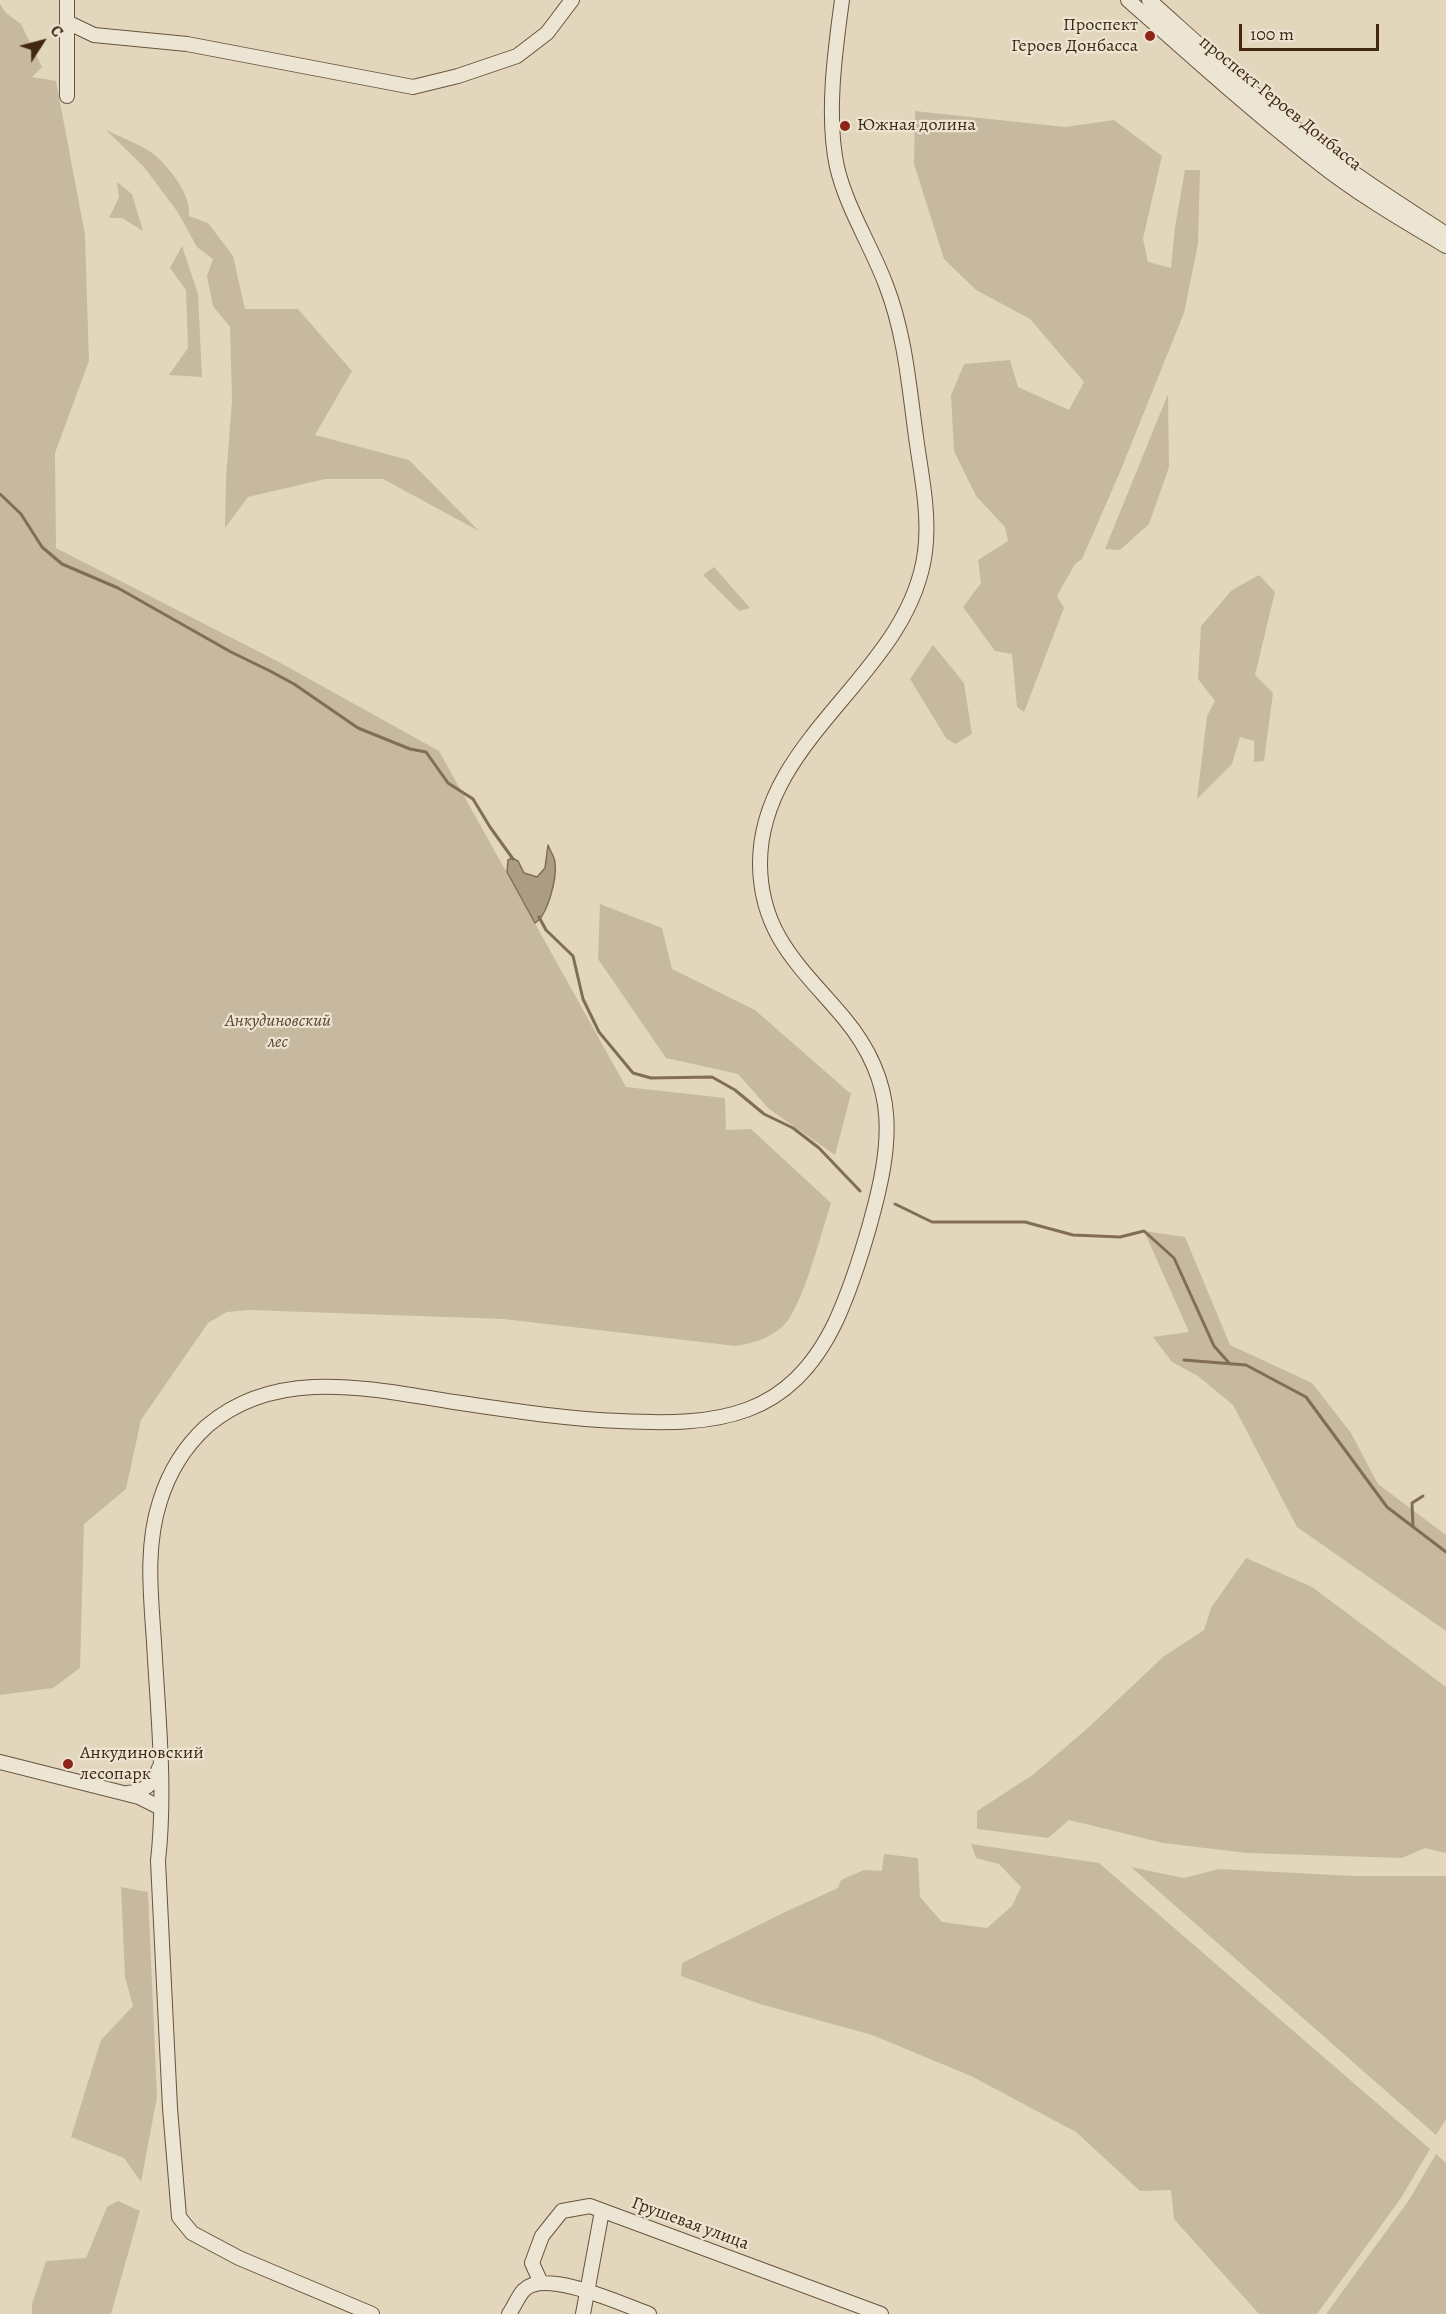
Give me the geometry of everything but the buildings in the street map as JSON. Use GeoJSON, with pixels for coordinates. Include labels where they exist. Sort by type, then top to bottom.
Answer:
{"type":"FeatureCollection","features":[{"type":"Feature","properties":{"kind":"street"},"geometry":{"type":"LineString","coordinates":[[67,96],[68,0]]}},
{"type":"Feature","properties":{"kind":"street"},"geometry":{"type":"LineString","coordinates":[[69,23],[94,35],[187,44],[413,87],[458,76],[517,56],[547,33],[572,0]]}},
{"type":"Feature","properties":{"kind":"street"},"geometry":{"type":"LineString","coordinates":[[372,2314],[239,2258],[192,2233],[179,2217],[170,2108],[158,1869],[161,1764],[150,1579],[156,1516],[168,1479],[186,1449],[206,1428],[243,1402],[276,1391],[338,1386],[584,1420],[680,1423],[707,1421],[741,1413],[771,1398],[786,1387],[818,1352],[836,1320],[866,1240],[883,1174],[888,1145],[887,1106],[876,1067],[869,1052],[841,1014],[797,965],[774,929],[763,897],[760,858],[765,820],[776,790],[801,752],[896,627],[915,588],[925,552],[927,529],[901,334],[886,284],[847,199],[834,151],[833,91],[842,0]]}},
{"type":"Feature","properties":{"kind":"street","name":"проспект Героев Донбасса"},"geometry":{"type":"LineString","coordinates":[[1128,0],[1234,94],[1316,162],[1446,246]]}},
{"type":"Feature","properties":{"kind":"street","name":"проспект Героев Донбасса"},"geometry":{"type":"LineString","coordinates":[[1149,0],[1243,84],[1323,150],[1446,234]]}},
{"type":"Feature","properties":{"kind":"street"},"geometry":{"type":"LineString","coordinates":[[0,1762],[148,1800],[161,1808]]}},
{"type":"Feature","properties":{"kind":"street"},"geometry":{"type":"LineString","coordinates":[[123,1793],[135,1792],[149,1785],[154,1780],[161,1764]]}},
{"type":"Feature","properties":{"kind":"street","name":"Грушевая улица"},"geometry":{"type":"LineString","coordinates":[[541,2283],[532,2263],[542,2236],[562,2211],[590,2206],[881,2314]]}},
{"type":"Feature","properties":{"kind":"street"},"geometry":{"type":"LineString","coordinates":[[583,2314],[602,2211]]}},
{"type":"Feature","properties":{"kind":"street"},"geometry":{"type":"LineString","coordinates":[[509,2314],[525,2289],[541,2283],[558,2283],[649,2314]]}},
{"type":"Feature","properties":{"kind":"green space","name":"Анкудиновский лес"},"geometry":{"type":"Polygon","coordinates":[[[0,4],[6,13],[21,24],[42,67],[32,77],[56,81],[85,235],[89,361],[55,453],[56,548],[277,661],[439,751],[626,1087],[725,1098],[726,1130],[751,1129],[831,1203],[804,1288],[789,1318],[771,1335],[743,1345],[503,1319],[249,1310],[227,1312],[208,1323],[141,1420],[126,1489],[84,1524],[80,1668],[53,1688],[0,1695],[0,4]]]}},
{"type":"Feature","properties":{"kind":"green space"},"geometry":{"type":"Polygon","coordinates":[[[915,111],[1065,127],[1114,120],[1162,156],[1143,239],[1148,262],[1171,268],[1175,227],[1185,170],[1200,170],[1198,244],[1184,313],[1082,559],[1075,564],[1057,596],[1064,608],[1024,712],[1017,707],[1012,654],[995,651],[963,607],[981,583],[978,560],[1008,541],[1005,527],[976,496],[954,451],[951,395],[964,364],[1010,360],[1018,387],[1069,410],[1084,382],[1030,319],[976,290],[944,259],[914,164],[915,111]]]}},
{"type":"Feature","properties":{"kind":"green space"},"geometry":{"type":"Polygon","coordinates":[[[106,130],[151,152],[174,176],[187,200],[189,216],[208,223],[233,256],[245,309],[298,309],[352,371],[315,435],[409,460],[479,531],[383,479],[325,479],[248,497],[225,528],[232,401],[230,327],[213,306],[207,276],[213,259],[197,247],[177,211],[144,167],[106,130]]]}},
{"type":"Feature","properties":{"kind":"green space"},"geometry":{"type":"Polygon","coordinates":[[[117,182],[132,194],[143,231],[122,218],[109,218],[119,197],[117,182]]]}},
{"type":"Feature","properties":{"kind":"green space"},"geometry":{"type":"Polygon","coordinates":[[[182,246],[198,294],[202,377],[169,375],[188,348],[186,290],[170,268],[182,246]]]}},
{"type":"Feature","properties":{"kind":"green space"},"geometry":{"type":"Polygon","coordinates":[[[1168,394],[1169,467],[1149,524],[1120,550],[1105,549],[1168,394]]]}},
{"type":"Feature","properties":{"kind":"green space"},"geometry":{"type":"Polygon","coordinates":[[[714,567],[750,608],[739,611],[703,575],[714,567]]]}},
{"type":"Feature","properties":{"kind":"green space"},"geometry":{"type":"Polygon","coordinates":[[[1259,575],[1275,592],[1255,675],[1273,693],[1264,761],[1254,762],[1254,741],[1240,737],[1232,764],[1197,799],[1207,716],[1215,701],[1198,679],[1201,626],[1232,590],[1259,575]]]}},
{"type":"Feature","properties":{"kind":"green space"},"geometry":{"type":"Polygon","coordinates":[[[933,645],[964,683],[972,734],[955,744],[946,738],[910,679],[933,645]]]}},
{"type":"Feature","properties":{"kind":"green space"},"geometry":{"type":"Polygon","coordinates":[[[600,904],[662,928],[672,969],[755,1010],[851,1094],[835,1155],[769,1109],[738,1074],[666,1058],[598,959],[600,904]]]}},
{"type":"Feature","properties":{"kind":"green space"},"geometry":{"type":"Polygon","coordinates":[[[1144,1231],[1185,1237],[1230,1345],[1312,1383],[1351,1433],[1378,1484],[1446,1535],[1446,1631],[1297,1527],[1233,1405],[1198,1376],[1172,1362],[1153,1337],[1189,1332],[1144,1231]]]}},
{"type":"Feature","properties":{"kind":"green space"},"geometry":{"type":"Polygon","coordinates":[[[1246,1558],[1312,1587],[1446,1687],[1446,1853],[1425,1848],[1402,1858],[1247,1853],[1163,1843],[1069,1820],[1048,1838],[977,1829],[977,1811],[1034,1774],[1089,1727],[1163,1657],[1204,1630],[1211,1608],[1246,1558]]]}},
{"type":"Feature","properties":{"kind":"green space"},"geometry":{"type":"Polygon","coordinates":[[[971,1844],[1099,1863],[1430,2149],[1401,2198],[1317,2314],[1259,2314],[1174,2219],[1171,2190],[1140,2191],[1076,2132],[971,2076],[872,2035],[760,2004],[681,1976],[682,1963],[838,1888],[841,1880],[864,1870],[882,1871],[884,1854],[918,1858],[920,1897],[942,1922],[987,1928],[1012,1906],[1021,1887],[999,1864],[976,1858],[971,1844]]]}},
{"type":"Feature","properties":{"kind":"green space"},"geometry":{"type":"Polygon","coordinates":[[[1131,1867],[1184,1878],[1219,1869],[1354,1876],[1446,1876],[1446,2119],[1436,2135],[1131,1867]]]}},
{"type":"Feature","properties":{"kind":"green space"},"geometry":{"type":"Polygon","coordinates":[[[121,1887],[148,1892],[157,2097],[141,2182],[124,2158],[71,2137],[101,2040],[133,2006],[125,1977],[121,1887]]]}},
{"type":"Feature","properties":{"kind":"green space"},"geometry":{"type":"Polygon","coordinates":[[[1436,2154],[1446,2163],[1446,2314],[1326,2314],[1409,2200],[1436,2154]]]}},
{"type":"Feature","properties":{"kind":"green space"},"geometry":{"type":"Polygon","coordinates":[[[118,2201],[140,2211],[111,2314],[32,2314],[32,2304],[46,2261],[86,2258],[107,2207],[118,2201]]]}},
{"type":"Feature","properties":{"kind":"shaded area"},"geometry":{"type":"Polygon","coordinates":[[[548,845],[555,861],[555,878],[548,904],[540,919],[535,923],[507,872],[508,860],[512,858],[518,861],[524,873],[537,877],[545,868],[548,845]]]}},
{"type":"Feature","properties":{"kind":"waterway"},"geometry":{"type":"LineString","coordinates":[[0,494],[21,514],[42,547],[62,564],[118,588],[231,652],[294,684],[358,728],[410,749],[426,752],[448,783],[473,799],[513,859]]}},
{"type":"Feature","properties":{"kind":"waterway"},"geometry":{"type":"LineString","coordinates":[[539,917],[546,930],[573,956],[583,999],[599,1032],[633,1073],[651,1078],[712,1077],[735,1090],[764,1114],[793,1128],[819,1148],[860,1191]]}},
{"type":"Feature","properties":{"kind":"waterway"},"geometry":{"type":"LineString","coordinates":[[895,1204],[932,1222],[1025,1222],[1073,1235],[1120,1237],[1144,1231],[1174,1258],[1214,1346],[1230,1364]]}},
{"type":"Feature","properties":{"kind":"waterway"},"geometry":{"type":"LineString","coordinates":[[1184,1360],[1246,1365],[1306,1397],[1387,1507],[1446,1552]]}},
{"type":"Feature","properties":{"kind":"waterway"},"geometry":{"type":"LineString","coordinates":[[1413,1527],[1412,1503],[1423,1496]]}},
{"type":"Feature","properties":{"kind":"place","name":"Проспект Героев Донбасса"},"geometry":{"type":"Point","coordinates":[1150,36]}},
{"type":"Feature","properties":{"kind":"place","name":"Южная долина"},"geometry":{"type":"Point","coordinates":[845,126]}},
{"type":"Feature","properties":{"kind":"place","name":"Анкудиновский лесопарк"},"geometry":{"type":"Point","coordinates":[68,1764]}}]}
